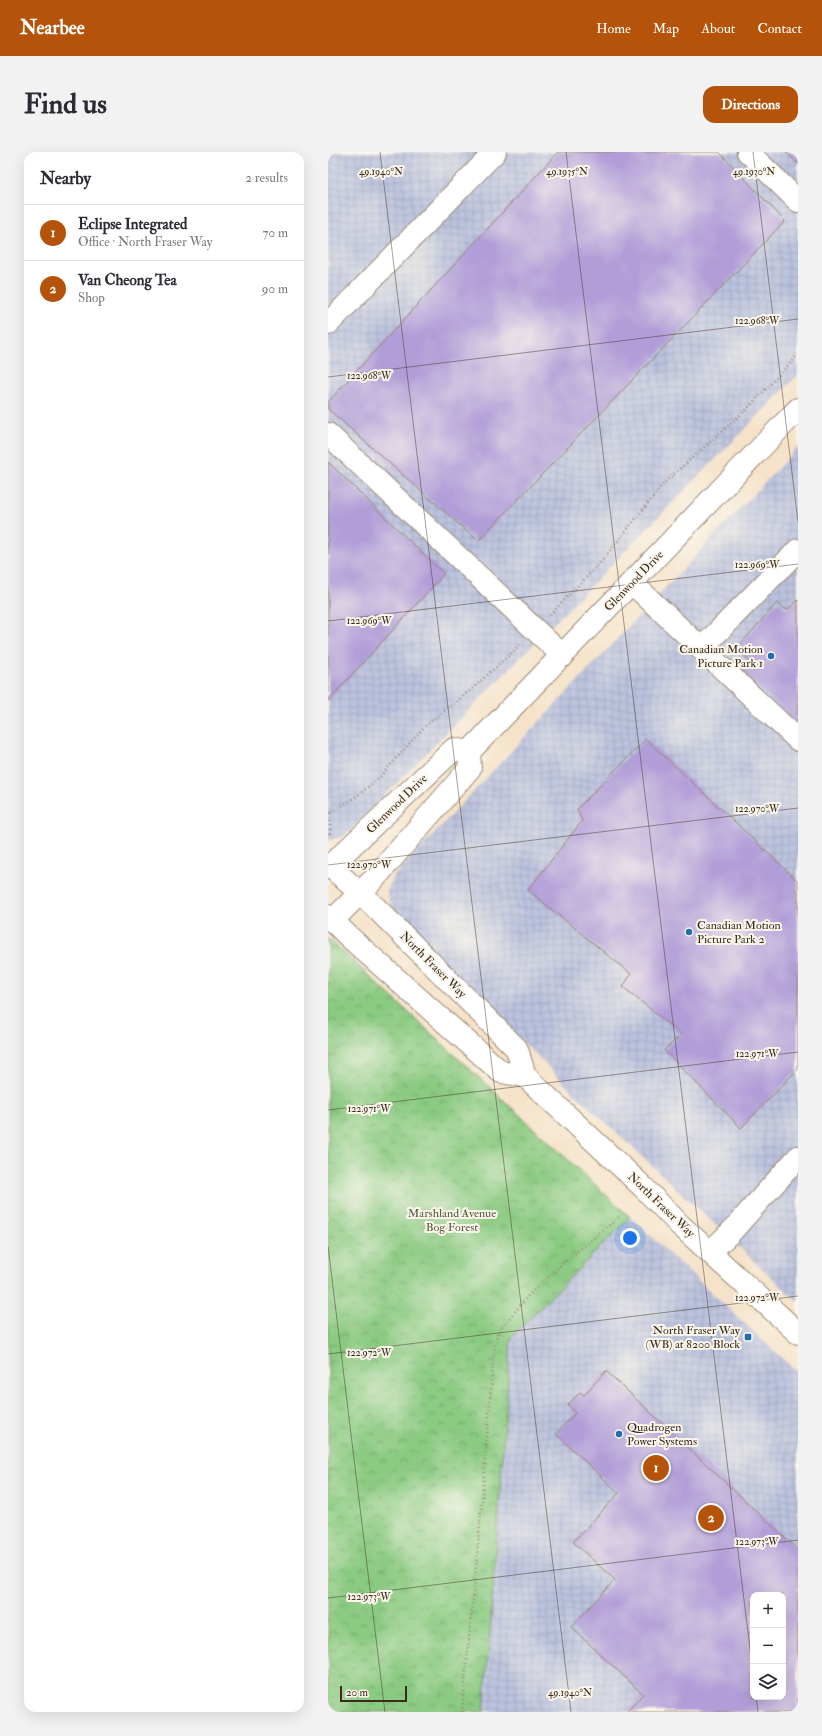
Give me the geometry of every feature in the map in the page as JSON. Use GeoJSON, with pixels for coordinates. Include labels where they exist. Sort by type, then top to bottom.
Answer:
{"type":"FeatureCollection","features":[{"type":"Feature","properties":{"kind":"street"},"geometry":{"type":"LineString","coordinates":[[328,324],[495,152]]}},
{"type":"Feature","properties":{"kind":"street"},"geometry":{"type":"LineString","coordinates":[[748,152],[798,201]]}},
{"type":"Feature","properties":{"kind":"street","name":"Glenwood Drive"},"geometry":{"type":"LineString","coordinates":[[329,866],[454,749],[469,752],[798,410]]}},
{"type":"Feature","properties":{"kind":"street"},"geometry":{"type":"LineString","coordinates":[[328,434],[563,656]]}},
{"type":"Feature","properties":{"kind":"street"},"geometry":{"type":"LineString","coordinates":[[701,649],[798,550]]}},
{"type":"Feature","properties":{"kind":"street"},"geometry":{"type":"LineString","coordinates":[[632,584],[798,740]]}},
{"type":"Feature","properties":{"kind":"street"},"geometry":{"type":"LineString","coordinates":[[469,752],[470,768],[374,879],[330,918],[348,936],[501,1072],[525,1076]]}},
{"type":"Feature","properties":{"kind":"street","name":"North Fraser Way"},"geometry":{"type":"LineString","coordinates":[[329,866],[360,893],[517,1049],[525,1076],[680,1225],[711,1251],[798,1333]]}},
{"type":"Feature","properties":{"kind":"street"},"geometry":{"type":"LineString","coordinates":[[711,1251],[731,1232],[798,1157]]}},
{"type":"Feature","properties":{"kind":"path"},"geometry":{"type":"LineString","coordinates":[[330,840],[329,812],[357,796],[379,778],[425,726],[471,690],[515,650],[600,562],[665,482],[746,410],[798,356]]}},
{"type":"Feature","properties":{"kind":"path"},"geometry":{"type":"LineString","coordinates":[[462,1712],[480,1532],[494,1350],[498,1332],[529,1295],[561,1265],[619,1217]]}},
{"type":"Feature","properties":{"kind":"shaded area"},"geometry":{"type":"Polygon","coordinates":[[[328,152],[798,152],[798,375],[351,830],[344,836],[330,840],[328,840],[328,152]]]}},
{"type":"Feature","properties":{"kind":"shaded area"},"geometry":{"type":"Polygon","coordinates":[[[798,447],[798,1302],[575,1094],[397,915],[392,909],[387,892],[393,877],[798,447]]]}},
{"type":"Feature","properties":{"kind":"shaded area"},"geometry":{"type":"Polygon","coordinates":[[[630,1217],[798,1373],[798,1712],[484,1712],[511,1337],[630,1217]]]}},
{"type":"Feature","properties":{"kind":"green space","name":"Marshland Avenue Bog Forest"},"geometry":{"type":"Polygon","coordinates":[[[328,938],[630,1217],[511,1337],[484,1712],[328,1712],[328,938]]]}},
{"type":"Feature","properties":{"kind":"building"},"geometry":{"type":"Polygon","coordinates":[[[558,152],[719,152],[785,221],[478,541],[328,409],[328,402],[558,152]]]}},
{"type":"Feature","properties":{"kind":"building"},"geometry":{"type":"Polygon","coordinates":[[[786,152],[798,152],[798,164],[786,152]]]}},
{"type":"Feature","properties":{"kind":"building"},"geometry":{"type":"Polygon","coordinates":[[[328,462],[444,574],[328,701],[328,462]]]}},
{"type":"Feature","properties":{"kind":"building","name":"Canadian Motion Picture Park 1"},"geometry":{"type":"Polygon","coordinates":[[[798,600],[798,724],[742,672],[751,663],[737,648],[777,603],[787,610],[798,600]]]}},
{"type":"Feature","properties":{"kind":"building","name":"Canadian Motion Picture Park 2"},"geometry":{"type":"Polygon","coordinates":[[[646,739],[798,881],[798,1069],[741,1128],[664,1050],[682,1035],[623,987],[631,974],[528,890],[582,821],[577,809],[646,739]]]}},
{"type":"Feature","properties":{"kind":"building"},"geometry":{"type":"Polygon","coordinates":[[[606,1371],[798,1550],[798,1712],[627,1712],[643,1694],[571,1627],[615,1580],[573,1542],[619,1493],[556,1434],[575,1413],[568,1405],[580,1392],[584,1395],[606,1371]]]}},
{"type":"Feature","properties":{"kind":"place","name":"Canadian Motion Picture Park 1"},"geometry":{"type":"Point","coordinates":[771,656]}},
{"type":"Feature","properties":{"kind":"place","name":"Canadian Motion Picture Park 2"},"geometry":{"type":"Point","coordinates":[689,932]}},
{"type":"Feature","properties":{"kind":"place","name":"North Fraser Way (WB) at 8200 Block"},"geometry":{"type":"Point","coordinates":[748,1337]}},
{"type":"Feature","properties":{"kind":"place","name":"Quadrogen Power Systems"},"geometry":{"type":"Point","coordinates":[619,1434]}},
{"type":"Feature","properties":{"kind":"place","name":"Eclipse Integrated"},"geometry":{"type":"Point","coordinates":[656,1468]}},
{"type":"Feature","properties":{"kind":"place","name":"Van Cheong Tea"},"geometry":{"type":"Point","coordinates":[711,1518]}}]}
